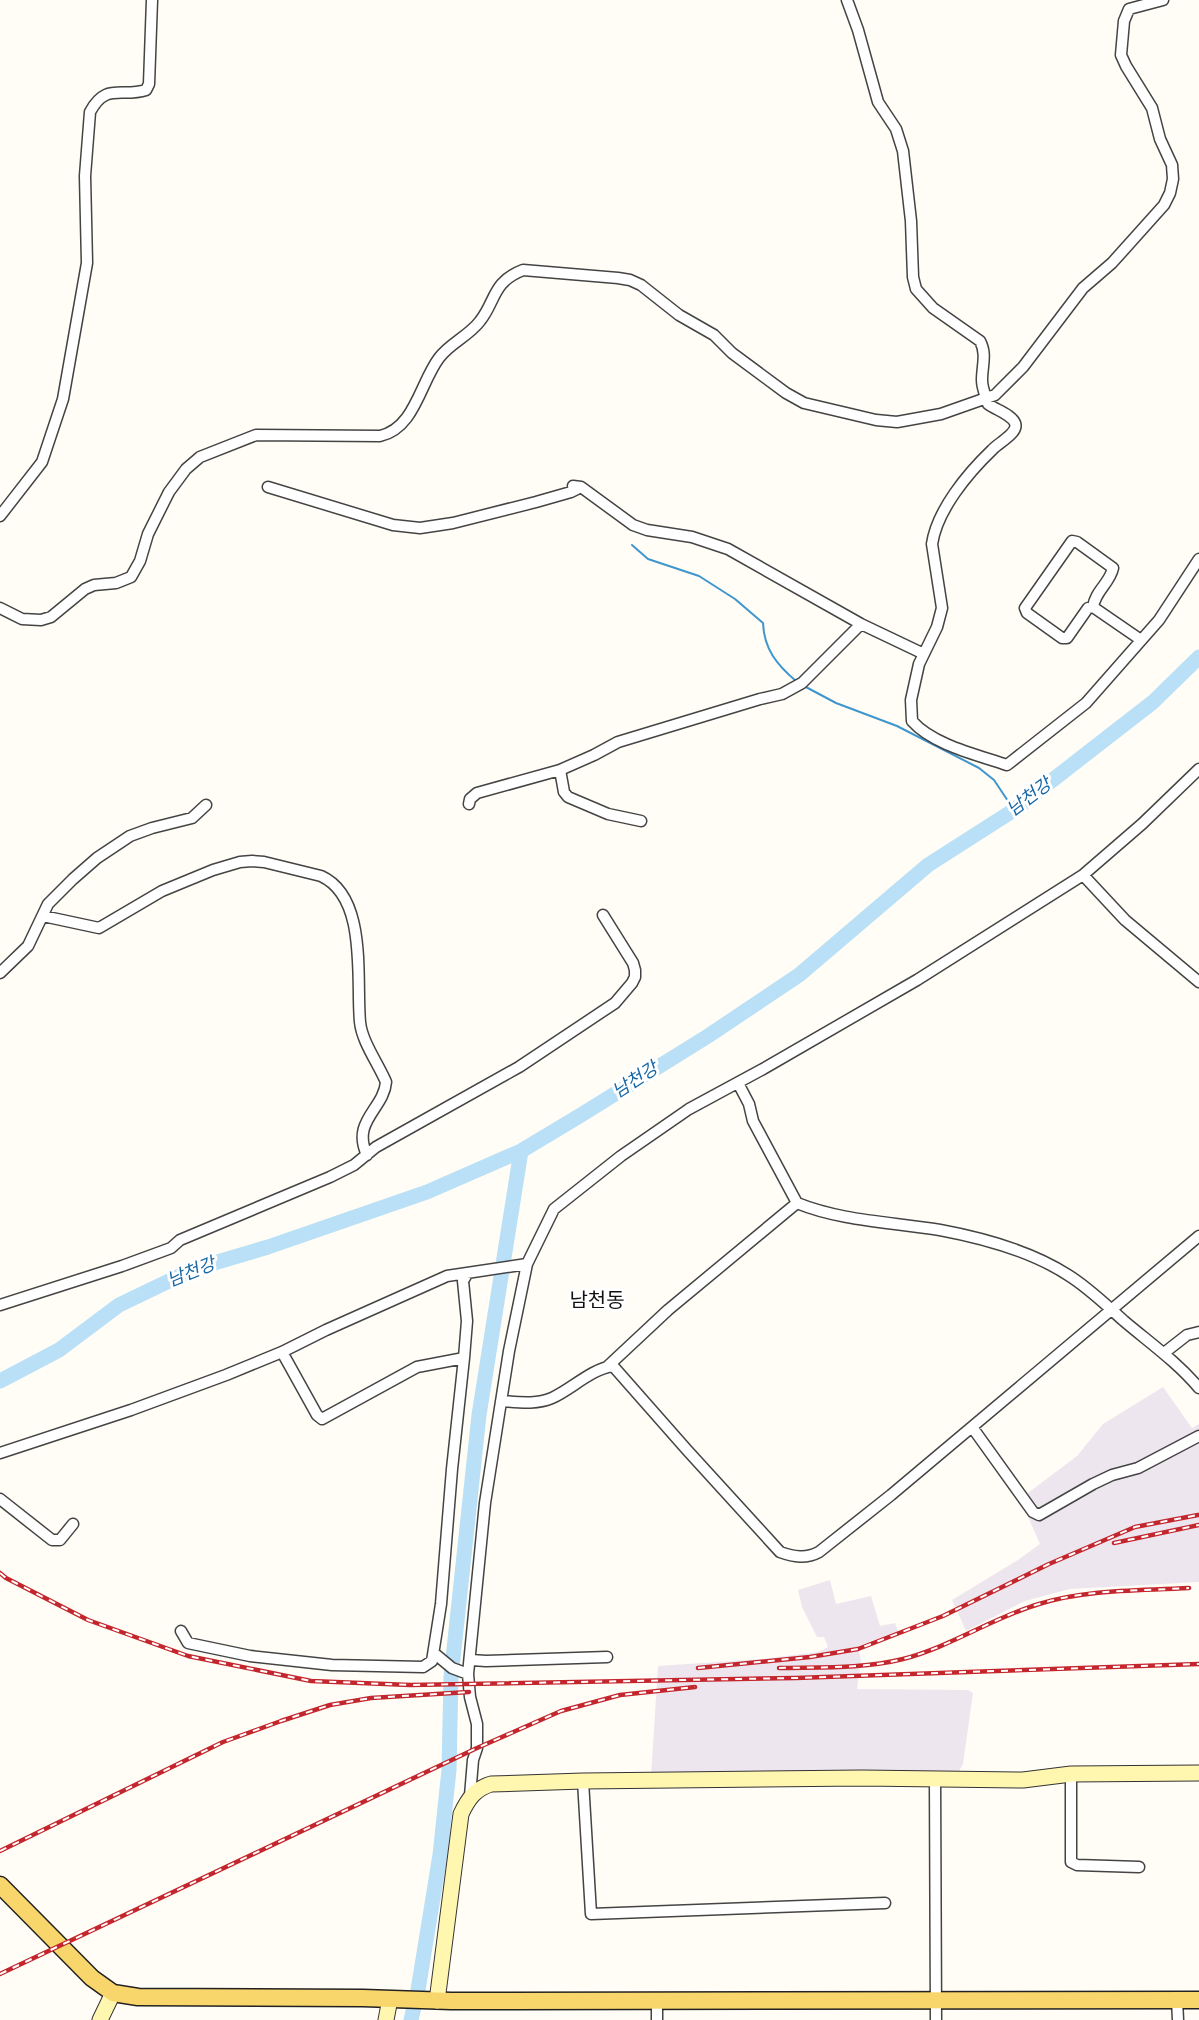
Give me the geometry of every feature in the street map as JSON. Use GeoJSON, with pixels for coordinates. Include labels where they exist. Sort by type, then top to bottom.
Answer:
{"type":"FeatureCollection","features":[{"type":"Feature","properties":{"kind":"main road"},"geometry":{"type":"LineString","coordinates":[[433,2000],[461,1814],[470,1796],[483,1786],[583,1781],[935,1778],[1023,1780],[1071,1774],[1199,1773]]}},
{"type":"Feature","properties":{"kind":"main road"},"geometry":{"type":"LineString","coordinates":[[0,1885],[92,1978],[114,1993],[138,1997],[657,2001],[1199,2000]]}},
{"type":"Feature","properties":{"kind":"main road"},"geometry":{"type":"LineString","coordinates":[[100,2020],[114,1993]]}},
{"type":"Feature","properties":{"kind":"main road"},"geometry":{"type":"LineString","coordinates":[[382,1999],[386,2020]]}},
{"type":"Feature","properties":{"kind":"street"},"geometry":{"type":"LineString","coordinates":[[0,516],[42,462],[63,399],[87,263],[85,176],[90,112],[95,102],[105,93],[146,90],[149,84],[152,0]]}},
{"type":"Feature","properties":{"kind":"street"},"geometry":{"type":"LineString","coordinates":[[847,0],[858,30],[878,102],[896,129],[903,151],[911,221],[911,258],[916,289],[933,308],[980,341],[984,348],[982,380],[986,398],[991,406],[1010,416],[1015,422],[1015,428],[1011,434],[992,450],[950,500],[933,535],[933,554],[942,608],[937,627],[924,654],[913,687],[912,721],[941,741],[1007,765],[1086,703],[1159,620],[1199,559]]}},
{"type":"Feature","properties":{"kind":"street"},"geometry":{"type":"LineString","coordinates":[[0,608],[22,619],[41,620],[51,617],[85,589],[94,585],[116,583],[131,577],[140,561],[148,534],[170,492],[186,469],[200,457],[256,435],[380,436],[389,433],[409,415],[441,355],[476,326],[499,288],[513,274],[523,270],[630,280],[641,285],[679,315],[714,335],[732,353],[786,393],[816,407],[876,420],[897,422],[941,414],[995,395],[1023,367],[1083,288],[1112,263],[1164,205],[1170,193],[1173,179],[1172,165],[1160,139],[1152,108],[1121,54],[1124,21],[1129,9],[1163,0]]}},
{"type":"Feature","properties":{"kind":"street"},"geometry":{"type":"LineString","coordinates":[[268,487],[393,525],[420,528],[463,521],[572,492],[577,486],[633,525],[647,530],[692,537],[728,549],[861,624],[924,654]]}},
{"type":"Feature","properties":{"kind":"street"},"geometry":{"type":"LineString","coordinates":[[1071,541],[1077,542],[1113,568],[1094,599],[1093,607],[1088,608],[1067,638],[1062,638],[1027,613],[1025,608],[1071,541]]}},
{"type":"Feature","properties":{"kind":"street"},"geometry":{"type":"LineString","coordinates":[[1093,607],[1141,640]]}},
{"type":"Feature","properties":{"kind":"street"},"geometry":{"type":"LineString","coordinates":[[469,804],[470,799],[477,793],[560,770],[594,756],[618,742],[782,694],[802,682],[861,624]]}},
{"type":"Feature","properties":{"kind":"street"},"geometry":{"type":"LineString","coordinates":[[470,1796],[473,1760],[477,1748],[477,1724],[470,1697],[468,1674],[484,1503],[522,1265],[555,1209],[621,1156],[679,1116],[917,980],[1083,875],[1142,824],[1199,769]]}},
{"type":"Feature","properties":{"kind":"street"},"geometry":{"type":"LineString","coordinates":[[560,770],[564,792],[568,797],[608,814],[641,821]]}},
{"type":"Feature","properties":{"kind":"street"},"geometry":{"type":"LineString","coordinates":[[0,974],[28,946],[48,904],[73,879],[116,844],[130,836],[192,818],[206,805]]}},
{"type":"Feature","properties":{"kind":"street"},"geometry":{"type":"LineString","coordinates":[[43,916],[99,928],[162,891],[213,870],[240,862],[264,862],[331,880],[346,900],[353,925],[358,959],[360,1022],[363,1036],[386,1082],[383,1096],[370,1112],[365,1124],[363,1143],[367,1155]]}},
{"type":"Feature","properties":{"kind":"street"},"geometry":{"type":"LineString","coordinates":[[1083,875],[1125,920],[1199,982]]}},
{"type":"Feature","properties":{"kind":"street"},"geometry":{"type":"LineString","coordinates":[[0,1305],[171,1248],[180,1240],[330,1177],[354,1165],[376,1147],[519,1067],[615,1003],[632,983],[635,977],[633,963],[603,915]]}},
{"type":"Feature","properties":{"kind":"street"},"geometry":{"type":"LineString","coordinates":[[738,1083],[749,1104],[753,1121],[796,1203],[834,1214],[962,1235],[1048,1263],[1069,1275],[1112,1309],[1164,1353],[1199,1388]]}},
{"type":"Feature","properties":{"kind":"street"},"geometry":{"type":"LineString","coordinates":[[501,1401],[532,1403],[550,1399],[607,1366],[668,1310],[796,1203]]}},
{"type":"Feature","properties":{"kind":"street"},"geometry":{"type":"LineString","coordinates":[[607,1366],[613,1366],[780,1552],[790,1556],[809,1557],[819,1552],[891,1495],[1199,1236]]}},
{"type":"Feature","properties":{"kind":"street"},"geometry":{"type":"LineString","coordinates":[[0,1453],[131,1410],[282,1352],[447,1276],[522,1265]]}},
{"type":"Feature","properties":{"kind":"street"},"geometry":{"type":"LineString","coordinates":[[181,1631],[188,1643],[250,1656],[332,1665],[423,1667],[432,1661],[435,1653],[464,1358],[467,1321],[463,1281],[467,1274]]}},
{"type":"Feature","properties":{"kind":"street"},"geometry":{"type":"LineString","coordinates":[[1164,1353],[1187,1335],[1199,1332]]}},
{"type":"Feature","properties":{"kind":"street"},"geometry":{"type":"LineString","coordinates":[[282,1352],[317,1415],[322,1419],[417,1367],[464,1358]]}},
{"type":"Feature","properties":{"kind":"street"},"geometry":{"type":"LineString","coordinates":[[972,1427],[1033,1512],[1039,1515],[1093,1484],[1138,1468],[1199,1436]]}},
{"type":"Feature","properties":{"kind":"street"},"geometry":{"type":"LineString","coordinates":[[0,1499],[52,1540],[60,1540],[73,1524]]}},
{"type":"Feature","properties":{"kind":"street"},"geometry":{"type":"LineString","coordinates":[[435,1653],[452,1668],[468,1674]]}},
{"type":"Feature","properties":{"kind":"street"},"geometry":{"type":"LineString","coordinates":[[471,1660],[607,1657]]}},
{"type":"Feature","properties":{"kind":"street"},"geometry":{"type":"LineString","coordinates":[[1071,1774],[1071,1862],[1077,1865],[1139,1867]]}},
{"type":"Feature","properties":{"kind":"street"},"geometry":{"type":"LineString","coordinates":[[935,1778],[936,2020]]}},
{"type":"Feature","properties":{"kind":"street"},"geometry":{"type":"LineString","coordinates":[[583,1781],[591,1914],[885,1903]]}},
{"type":"Feature","properties":{"kind":"street"},"geometry":{"type":"LineString","coordinates":[[1178,2000],[1178,2020]]}},
{"type":"Feature","properties":{"kind":"street"},"geometry":{"type":"LineString","coordinates":[[657,2001],[657,2020]]}},
{"type":"Feature","properties":{"kind":"shaded area"},"geometry":{"type":"Polygon","coordinates":[[[1163,1387],[1192,1428],[1199,1424],[1199,1582],[1070,1589],[1025,1601],[966,1631],[952,1600],[1040,1544],[1020,1499],[1077,1456],[1103,1424],[1163,1387]]]}},
{"type":"Feature","properties":{"kind":"shaded area"},"geometry":{"type":"Polygon","coordinates":[[[830,1580],[836,1604],[871,1596],[880,1626],[895,1623],[898,1631],[858,1646],[861,1661],[857,1689],[968,1690],[973,1693],[963,1764],[958,1773],[651,1776],[658,1666],[762,1659],[818,1652],[828,1647],[824,1637],[817,1637],[802,1607],[798,1590],[830,1580]]]}},
{"type":"Feature","properties":{"kind":"waterway"},"geometry":{"type":"LineString","coordinates":[[632,545],[648,559],[699,576],[735,599],[763,623],[769,649],[783,669],[796,681]]}},
{"type":"Feature","properties":{"kind":"waterway","name":"남천강"},"geometry":{"type":"LineString","coordinates":[[0,1381],[59,1350],[119,1305],[194,1269],[268,1247],[427,1192],[521,1151],[581,1115],[708,1036],[799,975],[928,865],[1014,810],[1153,702],[1199,657]]}},
{"type":"Feature","properties":{"kind":"waterway"},"geometry":{"type":"LineString","coordinates":[[804,686],[836,703],[897,726],[979,768],[994,780],[1014,810]]}},
{"type":"Feature","properties":{"kind":"waterway"},"geometry":{"type":"LineString","coordinates":[[411,2020],[440,1855],[449,1770],[451,1677],[479,1415],[521,1151]]}},
{"type":"Feature","properties":{"kind":"railway"},"geometry":{"type":"LineString","coordinates":[[698,1668],[810,1657],[858,1649],[943,1616],[1049,1564],[1135,1527],[1198,1515]]}},
{"type":"Feature","properties":{"kind":"railway"},"geometry":{"type":"LineString","coordinates":[[1114,1543],[1199,1525]]}},
{"type":"Feature","properties":{"kind":"railway"},"geometry":{"type":"LineString","coordinates":[[0,1573],[88,1620],[188,1656],[311,1681],[410,1685],[796,1678],[1199,1664]]}},
{"type":"Feature","properties":{"kind":"railway"},"geometry":{"type":"LineString","coordinates":[[779,1668],[841,1667],[888,1662],[920,1654],[1022,1610],[1057,1599],[1113,1592],[1189,1588]]}},
{"type":"Feature","properties":{"kind":"railway"},"geometry":{"type":"LineString","coordinates":[[0,1974],[477,1748],[561,1711],[620,1695],[695,1687]]}},
{"type":"Feature","properties":{"kind":"railway"},"geometry":{"type":"LineString","coordinates":[[0,1851],[223,1742],[281,1721],[330,1705],[371,1698],[469,1692]]}},
{"type":"Feature","properties":{"kind":"district","name":"남천동"},"geometry":{"type":"Point","coordinates":[597,1300]}}]}
